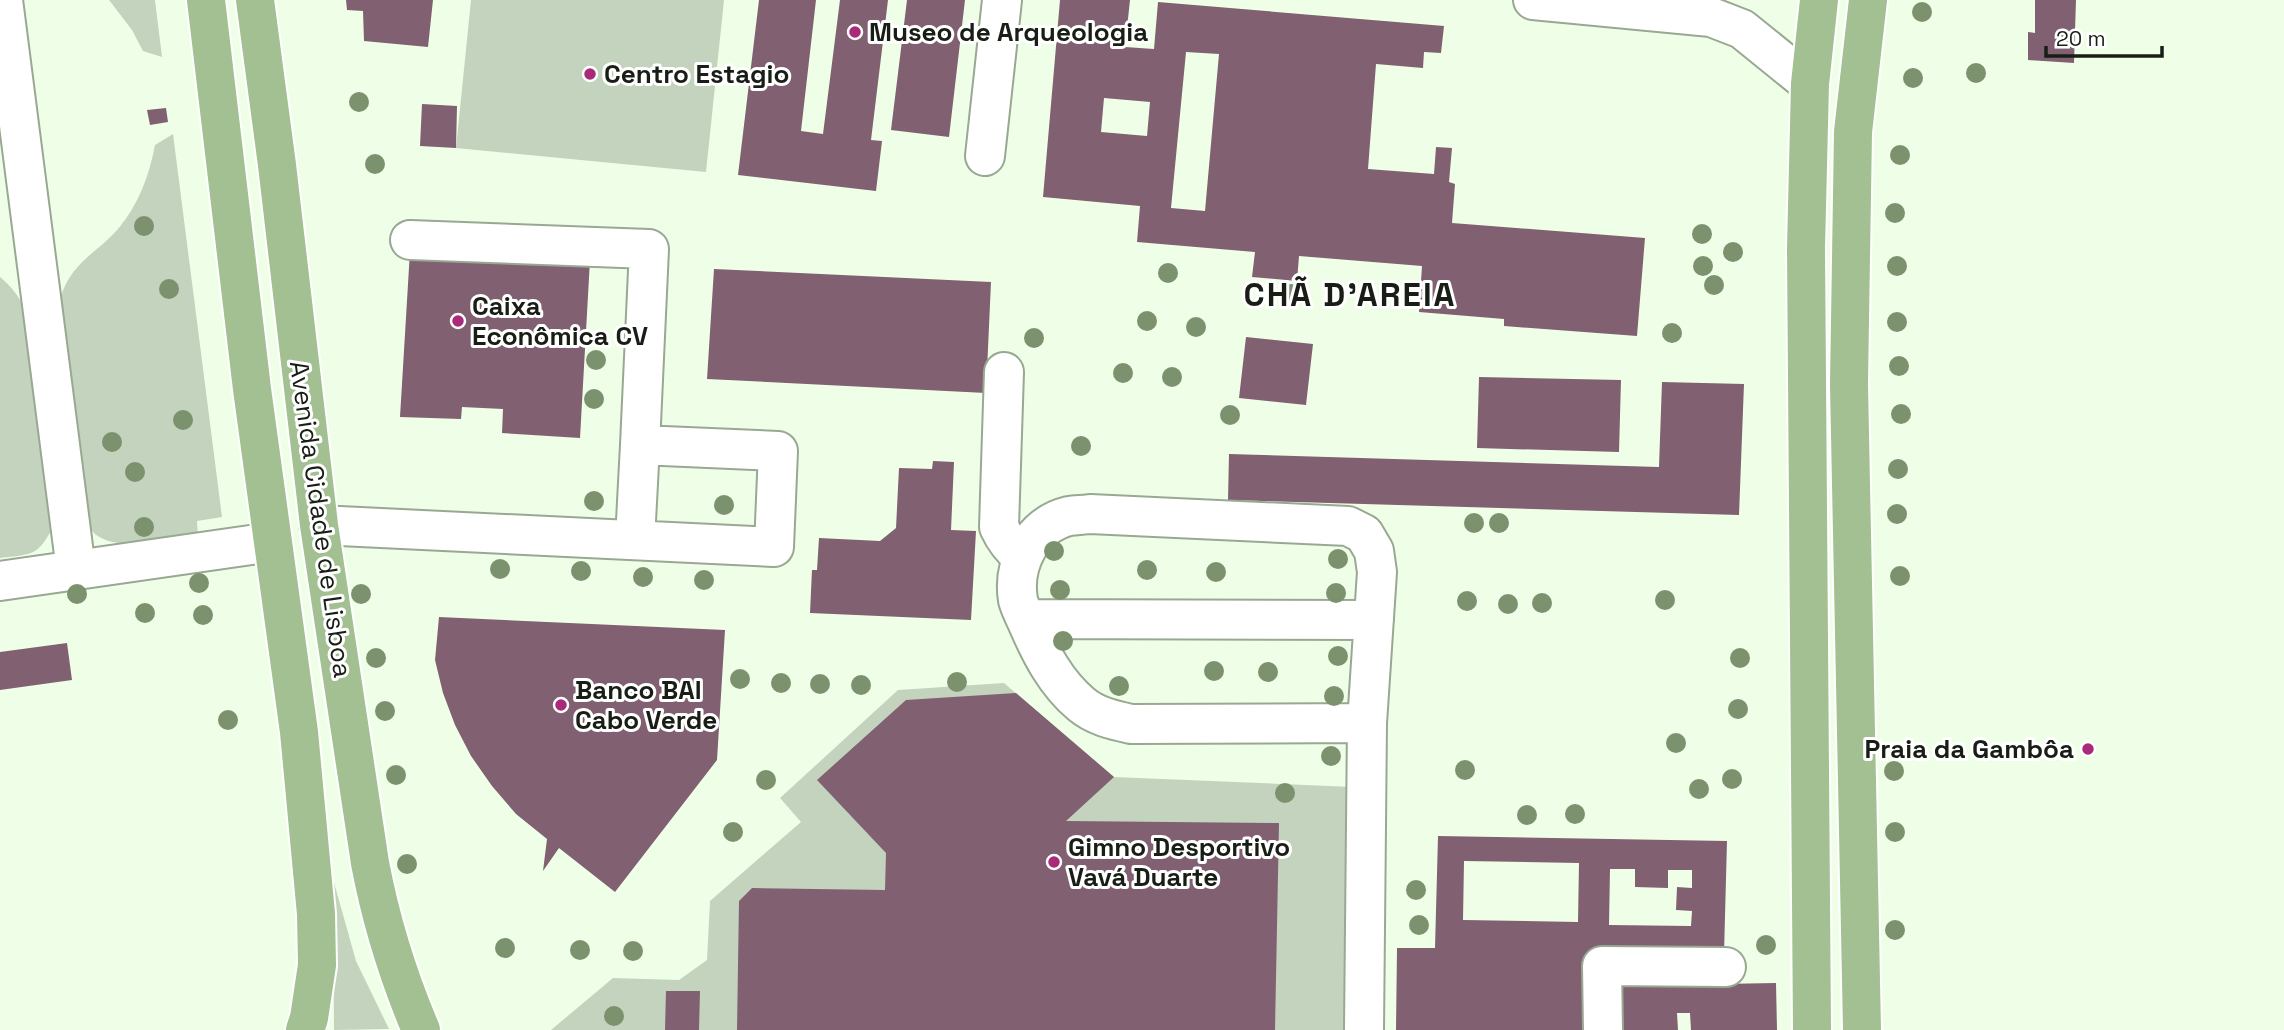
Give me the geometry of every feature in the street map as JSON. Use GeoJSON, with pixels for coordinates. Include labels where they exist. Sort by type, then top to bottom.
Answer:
{"type":"FeatureCollection","features":[{"type":"Feature","properties":{"kind":"main road","name":"Avenida Cidade de Lisboa"},"geometry":{"type":"LineString","coordinates":[[206,0],[236,268],[299,733],[316,914],[317,965],[305,1030]]}},
{"type":"Feature","properties":{"kind":"main road","name":"Avenida Cidade de Lisboa"},"geometry":{"type":"LineString","coordinates":[[256,0],[318,525],[370,863],[380,912],[403,988],[421,1030]]}},
{"type":"Feature","properties":{"kind":"main road"},"geometry":{"type":"LineString","coordinates":[[1812,1030],[1806,248],[1810,84],[1819,0]]}},
{"type":"Feature","properties":{"kind":"main road"},"geometry":{"type":"LineString","coordinates":[[1863,1030],[1850,384],[1853,132],[1868,0]]}},
{"type":"Feature","properties":{"kind":"street"},"geometry":{"type":"LineString","coordinates":[[3,0],[76,570]]}},
{"type":"Feature","properties":{"kind":"street"},"geometry":{"type":"LineString","coordinates":[[985,156],[1002,0]]}},
{"type":"Feature","properties":{"kind":"street"},"geometry":{"type":"LineString","coordinates":[[1533,0],[1712,17],[1742,29],[1810,84]]}},
{"type":"Feature","properties":{"kind":"street"},"geometry":{"type":"LineString","coordinates":[[410,240],[649,248],[635,540]]}},
{"type":"Feature","properties":{"kind":"street"},"geometry":{"type":"LineString","coordinates":[[1004,372],[999,527],[1004,540],[1022,557]]}},
{"type":"Feature","properties":{"kind":"street"},"geometry":{"type":"LineString","coordinates":[[318,525],[774,547],[778,451],[640,445]]}},
{"type":"Feature","properties":{"kind":"street"},"geometry":{"type":"LineString","coordinates":[[1364,1030],[1367,723],[1377,572],[1374,551],[1364,534],[1348,526],[1090,514],[1068,516],[1048,526],[1033,539],[1022,557],[1017,577],[1018,601],[1049,667],[1083,706],[1105,718],[1131,724],[1367,723]]}},
{"type":"Feature","properties":{"kind":"street"},"geometry":{"type":"LineString","coordinates":[[0,581],[272,542]]}},
{"type":"Feature","properties":{"kind":"street"},"geometry":{"type":"LineString","coordinates":[[1026,619],[1374,621]]}},
{"type":"Feature","properties":{"kind":"street"},"geometry":{"type":"LineString","coordinates":[[1603,1030],[1602,966],[1727,967]]}},
{"type":"Feature","properties":{"kind":"green space"},"geometry":{"type":"Polygon","coordinates":[[[109,0],[155,0],[162,57],[143,51],[132,30],[109,0]]]}},
{"type":"Feature","properties":{"kind":"green space","name":"Centro Estagio"},"geometry":{"type":"Polygon","coordinates":[[[471,0],[724,0],[706,172],[456,148],[471,0]]]}},
{"type":"Feature","properties":{"kind":"green space"},"geometry":{"type":"Polygon","coordinates":[[[173,134],[222,517],[197,521],[198,537],[139,544],[108,541],[97,535],[89,526],[60,299],[77,267],[118,229],[132,210],[150,168],[155,145],[173,134]]]}},
{"type":"Feature","properties":{"kind":"green space"},"geometry":{"type":"Polygon","coordinates":[[[0,277],[15,292],[25,310],[54,525],[44,543],[34,552],[0,558],[0,277]]]}},
{"type":"Feature","properties":{"kind":"green space","name":"Gimno Desportivo Vavá Duarte"},"geometry":{"type":"Polygon","coordinates":[[[1004,683],[1114,777],[1353,787],[1348,1030],[551,1030],[613,978],[679,980],[707,960],[710,901],[801,822],[780,798],[898,690],[1004,683]]]}},
{"type":"Feature","properties":{"kind":"green space"},"geometry":{"type":"Polygon","coordinates":[[[333,879],[356,961],[389,1029],[334,1030],[333,879]]]}},
{"type":"Feature","properties":{"kind":"building"},"geometry":{"type":"Polygon","coordinates":[[[346,0],[433,0],[428,47],[364,41],[363,11],[347,10],[346,0]]]}},
{"type":"Feature","properties":{"kind":"building"},"geometry":{"type":"Polygon","coordinates":[[[759,0],[816,0],[801,131],[823,134],[840,0],[888,0],[871,140],[882,141],[876,191],[738,175],[759,0]]]}},
{"type":"Feature","properties":{"kind":"building"},"geometry":{"type":"Polygon","coordinates":[[[907,0],[965,0],[949,137],[891,130],[907,0]]]}},
{"type":"Feature","properties":{"kind":"building"},"geometry":{"type":"Polygon","coordinates":[[[1060,0],[1130,0],[1125,47],[1154,49],[1158,2],[1444,26],[1441,53],[1424,52],[1423,68],[1376,64],[1368,169],[1434,174],[1436,147],[1452,148],[1449,182],[1455,184],[1452,223],[1645,238],[1637,336],[1504,326],[1504,319],[1419,312],[1422,266],[1299,256],[1297,281],[1252,277],[1255,252],[1137,242],[1140,206],[1043,197],[1060,0]],[[1186,52],[1171,208],[1205,211],[1219,54],[1186,52]],[[1104,98],[1101,132],[1147,136],[1150,102],[1104,98]]]}},
{"type":"Feature","properties":{"kind":"building"},"geometry":{"type":"Polygon","coordinates":[[[2035,0],[2076,0],[2074,63],[2028,60],[2028,32],[2035,33],[2035,0]]]}},
{"type":"Feature","properties":{"kind":"building"},"geometry":{"type":"Polygon","coordinates":[[[422,104],[457,106],[456,148],[420,146],[422,104]]]}},
{"type":"Feature","properties":{"kind":"building"},"geometry":{"type":"Polygon","coordinates":[[[166,108],[168,122],[150,125],[147,110],[166,108]]]}},
{"type":"Feature","properties":{"kind":"building"},"geometry":{"type":"Polygon","coordinates":[[[410,251],[590,260],[580,438],[502,433],[503,409],[462,407],[461,419],[400,417],[410,251]]]}},
{"type":"Feature","properties":{"kind":"building"},"geometry":{"type":"Polygon","coordinates":[[[714,269],[991,282],[986,393],[707,379],[714,269]]]}},
{"type":"Feature","properties":{"kind":"building"},"geometry":{"type":"Polygon","coordinates":[[[1246,337],[1313,344],[1306,405],[1239,398],[1246,337]]]}},
{"type":"Feature","properties":{"kind":"building"},"geometry":{"type":"Polygon","coordinates":[[[1479,377],[1621,380],[1619,452],[1477,448],[1479,377]]]}},
{"type":"Feature","properties":{"kind":"building"},"geometry":{"type":"Polygon","coordinates":[[[1662,382],[1744,384],[1739,515],[1228,500],[1229,454],[1659,467],[1662,382]]]}},
{"type":"Feature","properties":{"kind":"building"},"geometry":{"type":"Polygon","coordinates":[[[933,461],[954,462],[951,530],[976,531],[971,620],[810,613],[812,570],[817,570],[819,538],[880,541],[896,528],[899,468],[932,469],[933,461]]]}},
{"type":"Feature","properties":{"kind":"building"},"geometry":{"type":"Polygon","coordinates":[[[439,617],[725,630],[717,760],[615,892],[559,848],[543,871],[547,839],[516,814],[492,786],[471,756],[455,725],[435,660],[439,617]]]}},
{"type":"Feature","properties":{"kind":"building"},"geometry":{"type":"Polygon","coordinates":[[[67,643],[72,680],[0,690],[0,652],[67,643]]]}},
{"type":"Feature","properties":{"kind":"building","name":"Gimno Desportivo Vavá Duarte"},"geometry":{"type":"Polygon","coordinates":[[[1016,693],[1114,777],[1066,821],[1279,823],[1275,1030],[737,1030],[739,901],[752,888],[885,890],[886,853],[817,780],[906,700],[1016,693]]]}},
{"type":"Feature","properties":{"kind":"building"},"geometry":{"type":"Polygon","coordinates":[[[1438,836],[1727,841],[1724,954],[1608,951],[1591,1030],[1396,1030],[1397,948],[1435,948],[1438,836]],[[1464,861],[1463,920],[1578,922],[1579,863],[1464,861]],[[1610,869],[1609,925],[1691,926],[1692,911],[1676,910],[1677,887],[1692,888],[1692,870],[1668,870],[1668,888],[1635,887],[1635,869],[1610,869]]]}},
{"type":"Feature","properties":{"kind":"building"},"geometry":{"type":"Polygon","coordinates":[[[1776,983],[1777,1030],[1691,1030],[1690,1013],[1677,1013],[1678,1030],[1611,1030],[1609,986],[1776,983]]]}},
{"type":"Feature","properties":{"kind":"building"},"geometry":{"type":"Polygon","coordinates":[[[666,991],[700,991],[699,1030],[665,1030],[666,991]]]}},
{"type":"Feature","properties":{"kind":"place","name":"Museo de Arqueologia"},"geometry":{"type":"Point","coordinates":[855,32]}},
{"type":"Feature","properties":{"kind":"place","name":"Centro Estagio"},"geometry":{"type":"Point","coordinates":[590,74]}},
{"type":"Feature","properties":{"kind":"place","name":"Caixa Econômica CV"},"geometry":{"type":"Point","coordinates":[458,321]}},
{"type":"Feature","properties":{"kind":"place","name":"Banco BAI Cabo Verde"},"geometry":{"type":"Point","coordinates":[561,705]}},
{"type":"Feature","properties":{"kind":"place","name":"Praia da Gambôa"},"geometry":{"type":"Point","coordinates":[2088,749]}},
{"type":"Feature","properties":{"kind":"place","name":"Gimno Desportivo Vavá Duarte"},"geometry":{"type":"Point","coordinates":[1054,862]}},
{"type":"Feature","properties":{"kind":"district","name":"CHÃ D’AREIA"},"geometry":{"type":"Point","coordinates":[1350,294]}}]}
